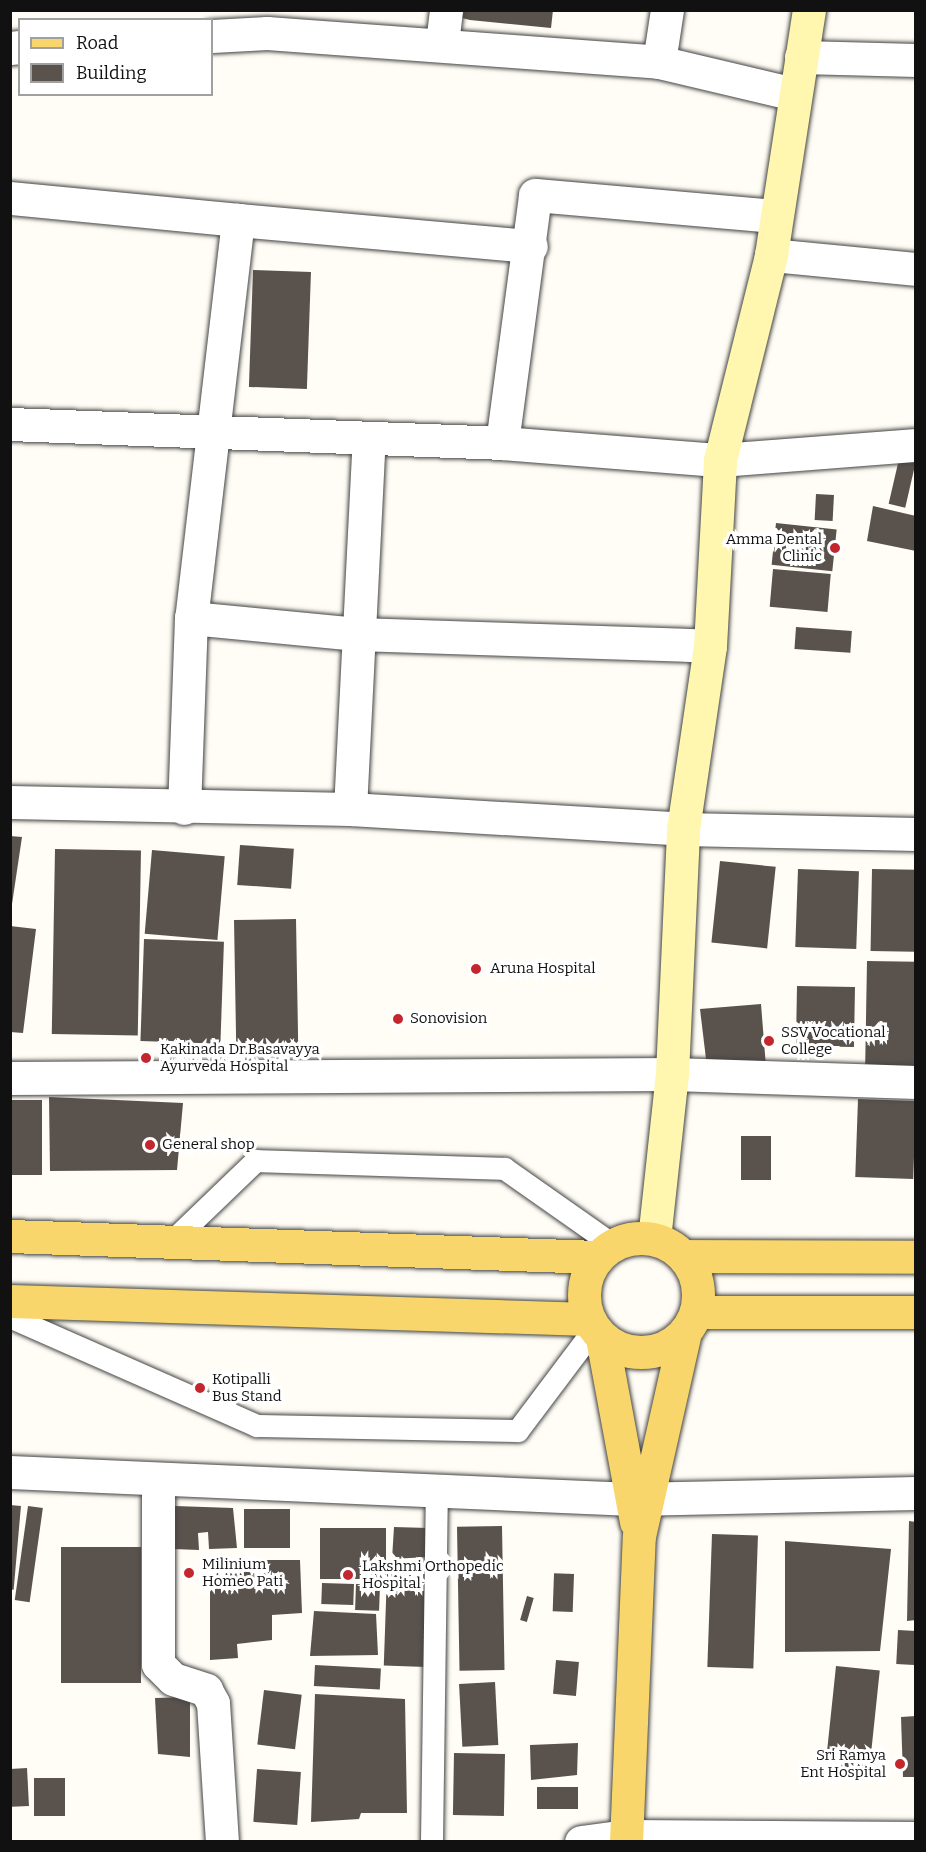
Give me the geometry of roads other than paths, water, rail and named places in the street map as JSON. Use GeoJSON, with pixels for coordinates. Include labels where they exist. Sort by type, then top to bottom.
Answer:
{"type":"FeatureCollection","features":[{"type":"Feature","properties":{"kind":"main road"},"geometry":{"type":"LineString","coordinates":[[10,1236],[606,1251],[654,1239],[684,1256],[695,1273],[691,1322],[640,1498],[626,1839]]}},
{"type":"Feature","properties":{"kind":"main road"},"geometry":{"type":"LineString","coordinates":[[606,1251],[585,1287],[640,1498]]}},
{"type":"Feature","properties":{"kind":"main road"},"geometry":{"type":"LineString","coordinates":[[684,1256],[915,1257]]}},
{"type":"Feature","properties":{"kind":"main road"},"geometry":{"type":"LineString","coordinates":[[10,1301],[595,1328],[636,1353],[654,1351],[691,1322],[915,1312]]}},
{"type":"Feature","properties":{"kind":"street"},"geometry":{"type":"LineString","coordinates":[[442,43],[446,10]]}},
{"type":"Feature","properties":{"kind":"street"},"geometry":{"type":"LineString","coordinates":[[659,62],[666,10]]}},
{"type":"Feature","properties":{"kind":"street"},"geometry":{"type":"LineString","coordinates":[[654,1239],[672,1074],[683,829],[710,646],[720,460],[771,255],[775,216],[809,10]]}},
{"type":"Feature","properties":{"kind":"street"},"geometry":{"type":"LineString","coordinates":[[213,36],[268,22],[442,43],[659,62],[794,94]]}},
{"type":"Feature","properties":{"kind":"street"},"geometry":{"type":"LineString","coordinates":[[801,57],[915,60]]}},
{"type":"Feature","properties":{"kind":"street"},"geometry":{"type":"LineString","coordinates":[[502,443],[531,246],[535,195],[775,216]]}},
{"type":"Feature","properties":{"kind":"street"},"geometry":{"type":"LineString","coordinates":[[10,198],[531,246]]}},
{"type":"Feature","properties":{"kind":"street"},"geometry":{"type":"LineString","coordinates":[[184,807],[191,618],[217,433],[238,220]]}},
{"type":"Feature","properties":{"kind":"street"},"geometry":{"type":"LineString","coordinates":[[771,255],[915,269]]}},
{"type":"Feature","properties":{"kind":"street"},"geometry":{"type":"LineString","coordinates":[[10,424],[502,443],[720,460],[915,445]]}},
{"type":"Feature","properties":{"kind":"street"},"geometry":{"type":"LineString","coordinates":[[350,809],[357,634],[369,439]]}},
{"type":"Feature","properties":{"kind":"street"},"geometry":{"type":"LineString","coordinates":[[191,618],[357,634],[710,646]]}},
{"type":"Feature","properties":{"kind":"street"},"geometry":{"type":"LineString","coordinates":[[10,802],[350,809],[683,829],[915,834]]}},
{"type":"Feature","properties":{"kind":"street"},"geometry":{"type":"LineString","coordinates":[[10,1078],[672,1074],[915,1082]]}},
{"type":"Feature","properties":{"kind":"street"},"geometry":{"type":"LineString","coordinates":[[10,1472],[158,1481],[437,1486],[640,1498],[915,1493]]}},
{"type":"Feature","properties":{"kind":"street"},"geometry":{"type":"LineString","coordinates":[[158,1481],[158,1664],[173,1679],[206,1690],[213,1703],[222,1842]]}},
{"type":"Feature","properties":{"kind":"street"},"geometry":{"type":"LineString","coordinates":[[581,1842],[626,1839],[915,1838]]}},
{"type":"Feature","properties":{"kind":"lane"},"geometry":{"type":"LineString","coordinates":[[174,1240],[256,1161],[505,1169],[606,1251]]}},
{"type":"Feature","properties":{"kind":"lane"},"geometry":{"type":"LineString","coordinates":[[10,1317],[257,1426],[518,1431],[595,1328]]}},
{"type":"Feature","properties":{"kind":"lane"},"geometry":{"type":"LineString","coordinates":[[432,1842],[437,1486]]}},
{"type":"Feature","properties":{"kind":"place","name":"Amma Dental Clinic"},"geometry":{"type":"Point","coordinates":[835,548]}},
{"type":"Feature","properties":{"kind":"place","name":"Aruna Hospital"},"geometry":{"type":"Point","coordinates":[476,969]}},
{"type":"Feature","properties":{"kind":"place","name":"Sonovision"},"geometry":{"type":"Point","coordinates":[398,1019]}},
{"type":"Feature","properties":{"kind":"place","name":"SSV Vocational College"},"geometry":{"type":"Point","coordinates":[769,1041]}},
{"type":"Feature","properties":{"kind":"place","name":"Kakinada Dr.Basavayya Ayurveda Hospital"},"geometry":{"type":"Point","coordinates":[146,1058]}},
{"type":"Feature","properties":{"kind":"place","name":"General shop"},"geometry":{"type":"Point","coordinates":[150,1145]}},
{"type":"Feature","properties":{"kind":"place","name":"Kotipalli Bus Stand"},"geometry":{"type":"Point","coordinates":[200,1388]}},
{"type":"Feature","properties":{"kind":"place","name":"Milinium Homeo Pati"},"geometry":{"type":"Point","coordinates":[189,1573]}},
{"type":"Feature","properties":{"kind":"place","name":"Lakshmi Orthopedic Hospital"},"geometry":{"type":"Point","coordinates":[348,1575]}},
{"type":"Feature","properties":{"kind":"place","name":"Sri Ramya Ent Hospital"},"geometry":{"type":"Point","coordinates":[900,1764]}}]}
